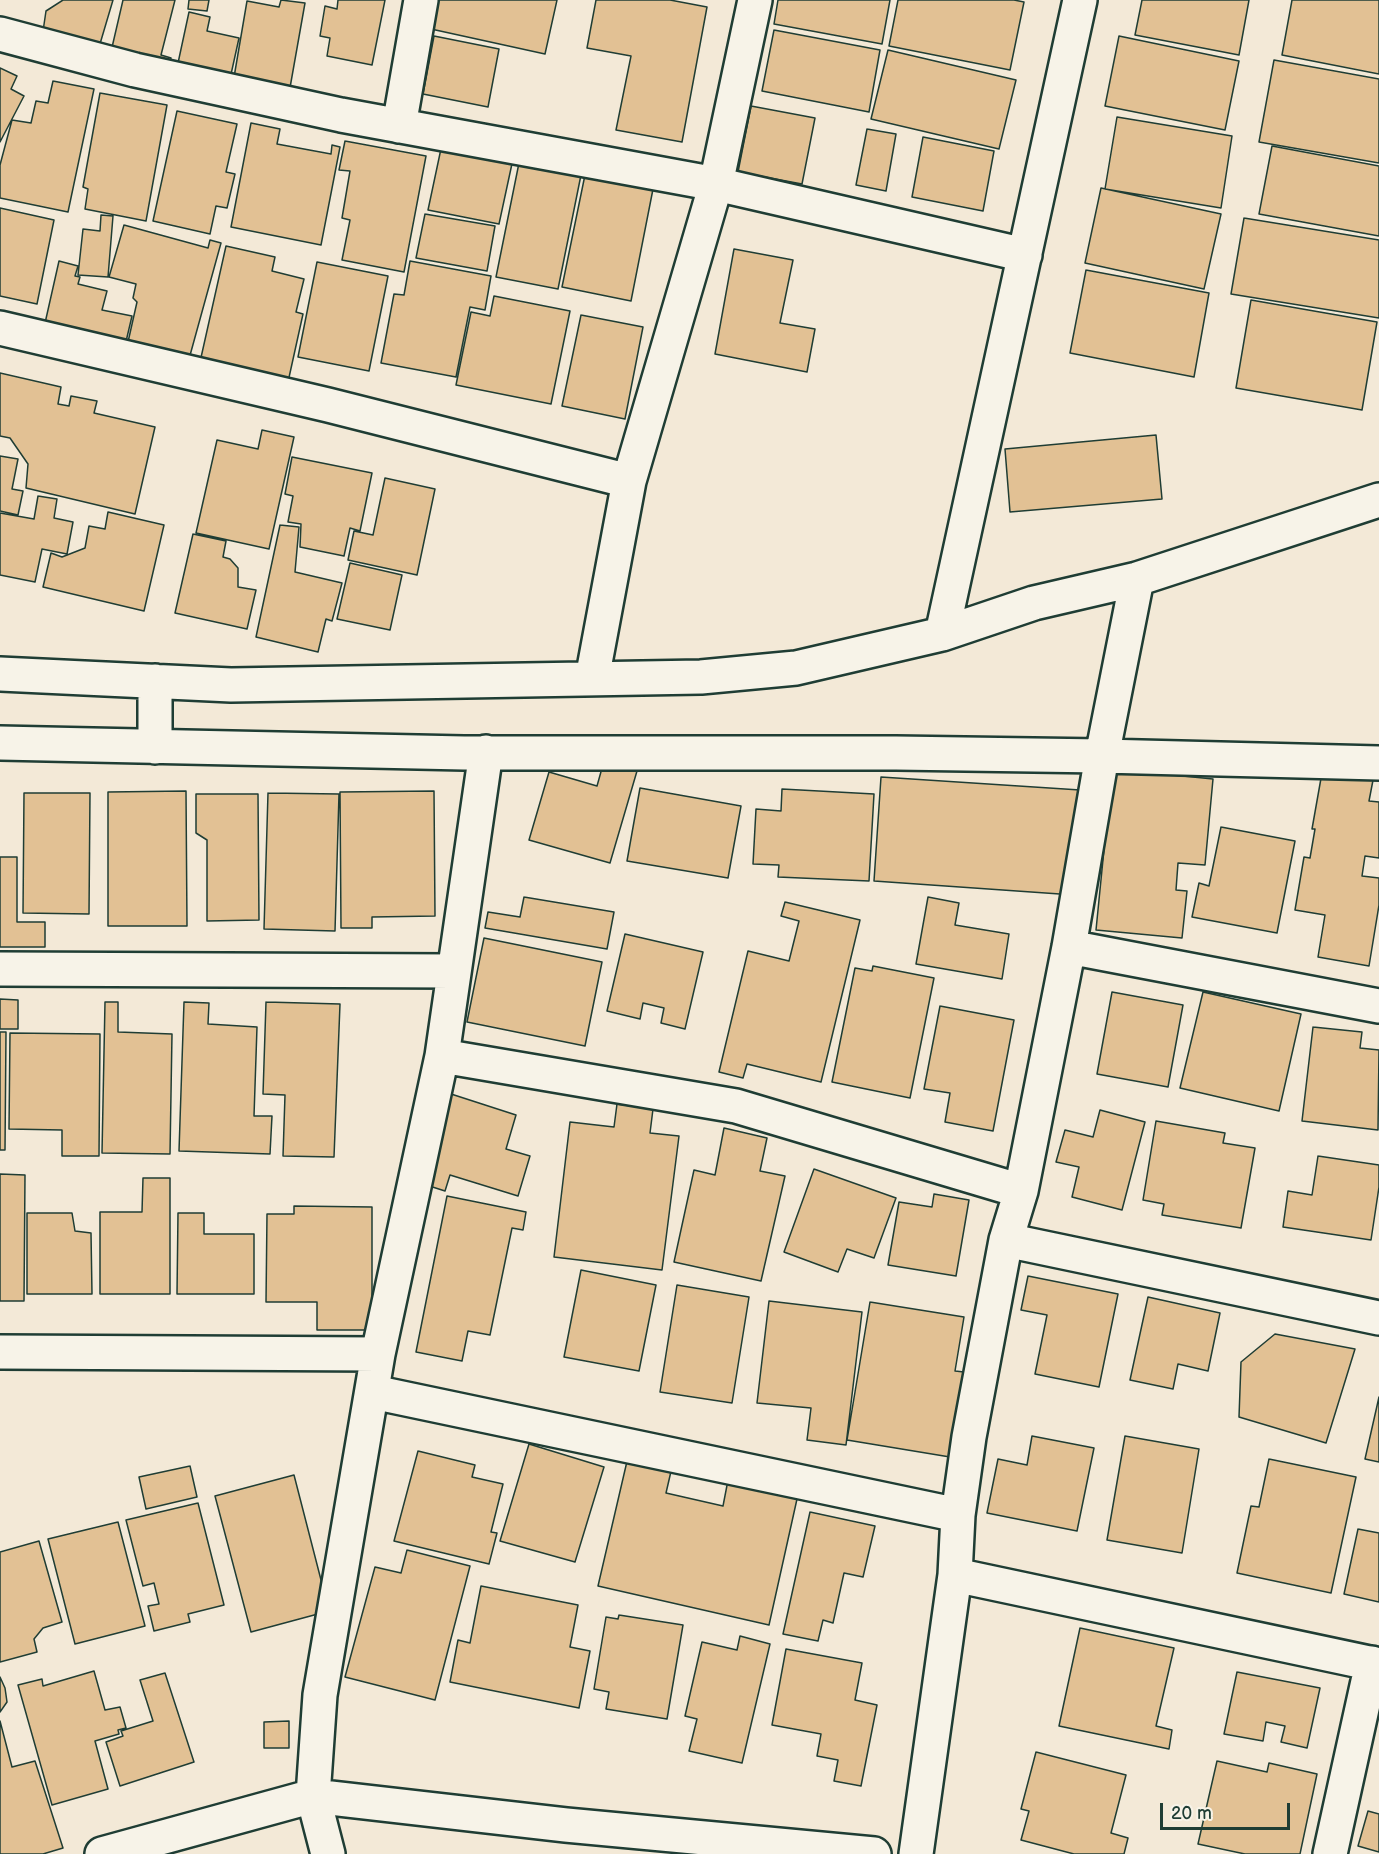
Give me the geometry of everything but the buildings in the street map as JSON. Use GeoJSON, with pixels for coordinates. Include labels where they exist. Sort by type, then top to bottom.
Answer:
{"type":"FeatureCollection","features":[{"type":"Feature","properties":{"kind":"street"},"geometry":{"type":"LineString","coordinates":[[399,126],[422,0]]}},
{"type":"Feature","properties":{"kind":"street"},"geometry":{"type":"LineString","coordinates":[[592,680],[629,481],[717,184],[755,0]]}},
{"type":"Feature","properties":{"kind":"street"},"geometry":{"type":"LineString","coordinates":[[942,634],[1080,0]]}},
{"type":"Feature","properties":{"kind":"street"},"geometry":{"type":"LineString","coordinates":[[0,34],[135,70],[399,126],[717,184],[1025,255]]}},
{"type":"Feature","properties":{"kind":"street"},"geometry":{"type":"LineString","coordinates":[[0,328],[328,405],[629,481]]}},
{"type":"Feature","properties":{"kind":"street"},"geometry":{"type":"LineString","coordinates":[[0,674],[231,685],[700,677],[796,668],[942,634],[1034,603],[1137,579],[1379,500]]}},
{"type":"Feature","properties":{"kind":"street"},"geometry":{"type":"LineString","coordinates":[[916,1854],[955,1575],[958,1515],[969,1437],[1006,1240],[1021,1191],[1069,947],[1102,756],[1137,579]]}},
{"type":"Feature","properties":{"kind":"street"},"geometry":{"type":"LineString","coordinates":[[155,681],[155,747]]}},
{"type":"Feature","properties":{"kind":"street"},"geometry":{"type":"LineString","coordinates":[[0,743],[486,752],[1102,756],[1379,764]]}},
{"type":"Feature","properties":{"kind":"street"},"geometry":{"type":"LineString","coordinates":[[328,1854],[313,1796],[320,1695],[378,1354],[442,1056],[486,752]]}},
{"type":"Feature","properties":{"kind":"street"},"geometry":{"type":"LineString","coordinates":[[1069,947],[1379,1006]]}},
{"type":"Feature","properties":{"kind":"street"},"geometry":{"type":"LineString","coordinates":[[0,969],[453,971]]}},
{"type":"Feature","properties":{"kind":"street"},"geometry":{"type":"LineString","coordinates":[[442,1056],[735,1106],[1021,1191]]}},
{"type":"Feature","properties":{"kind":"street"},"geometry":{"type":"LineString","coordinates":[[1006,1240],[1379,1318]]}},
{"type":"Feature","properties":{"kind":"street"},"geometry":{"type":"LineString","coordinates":[[0,1352],[378,1354]]}},
{"type":"Feature","properties":{"kind":"street"},"geometry":{"type":"LineString","coordinates":[[373,1392],[958,1515]]}},
{"type":"Feature","properties":{"kind":"street"},"geometry":{"type":"LineString","coordinates":[[955,1575],[1375,1664],[1330,1854]]}},
{"type":"Feature","properties":{"kind":"street"},"geometry":{"type":"LineString","coordinates":[[102,1854],[313,1796],[566,1825],[874,1854]]}}]}
